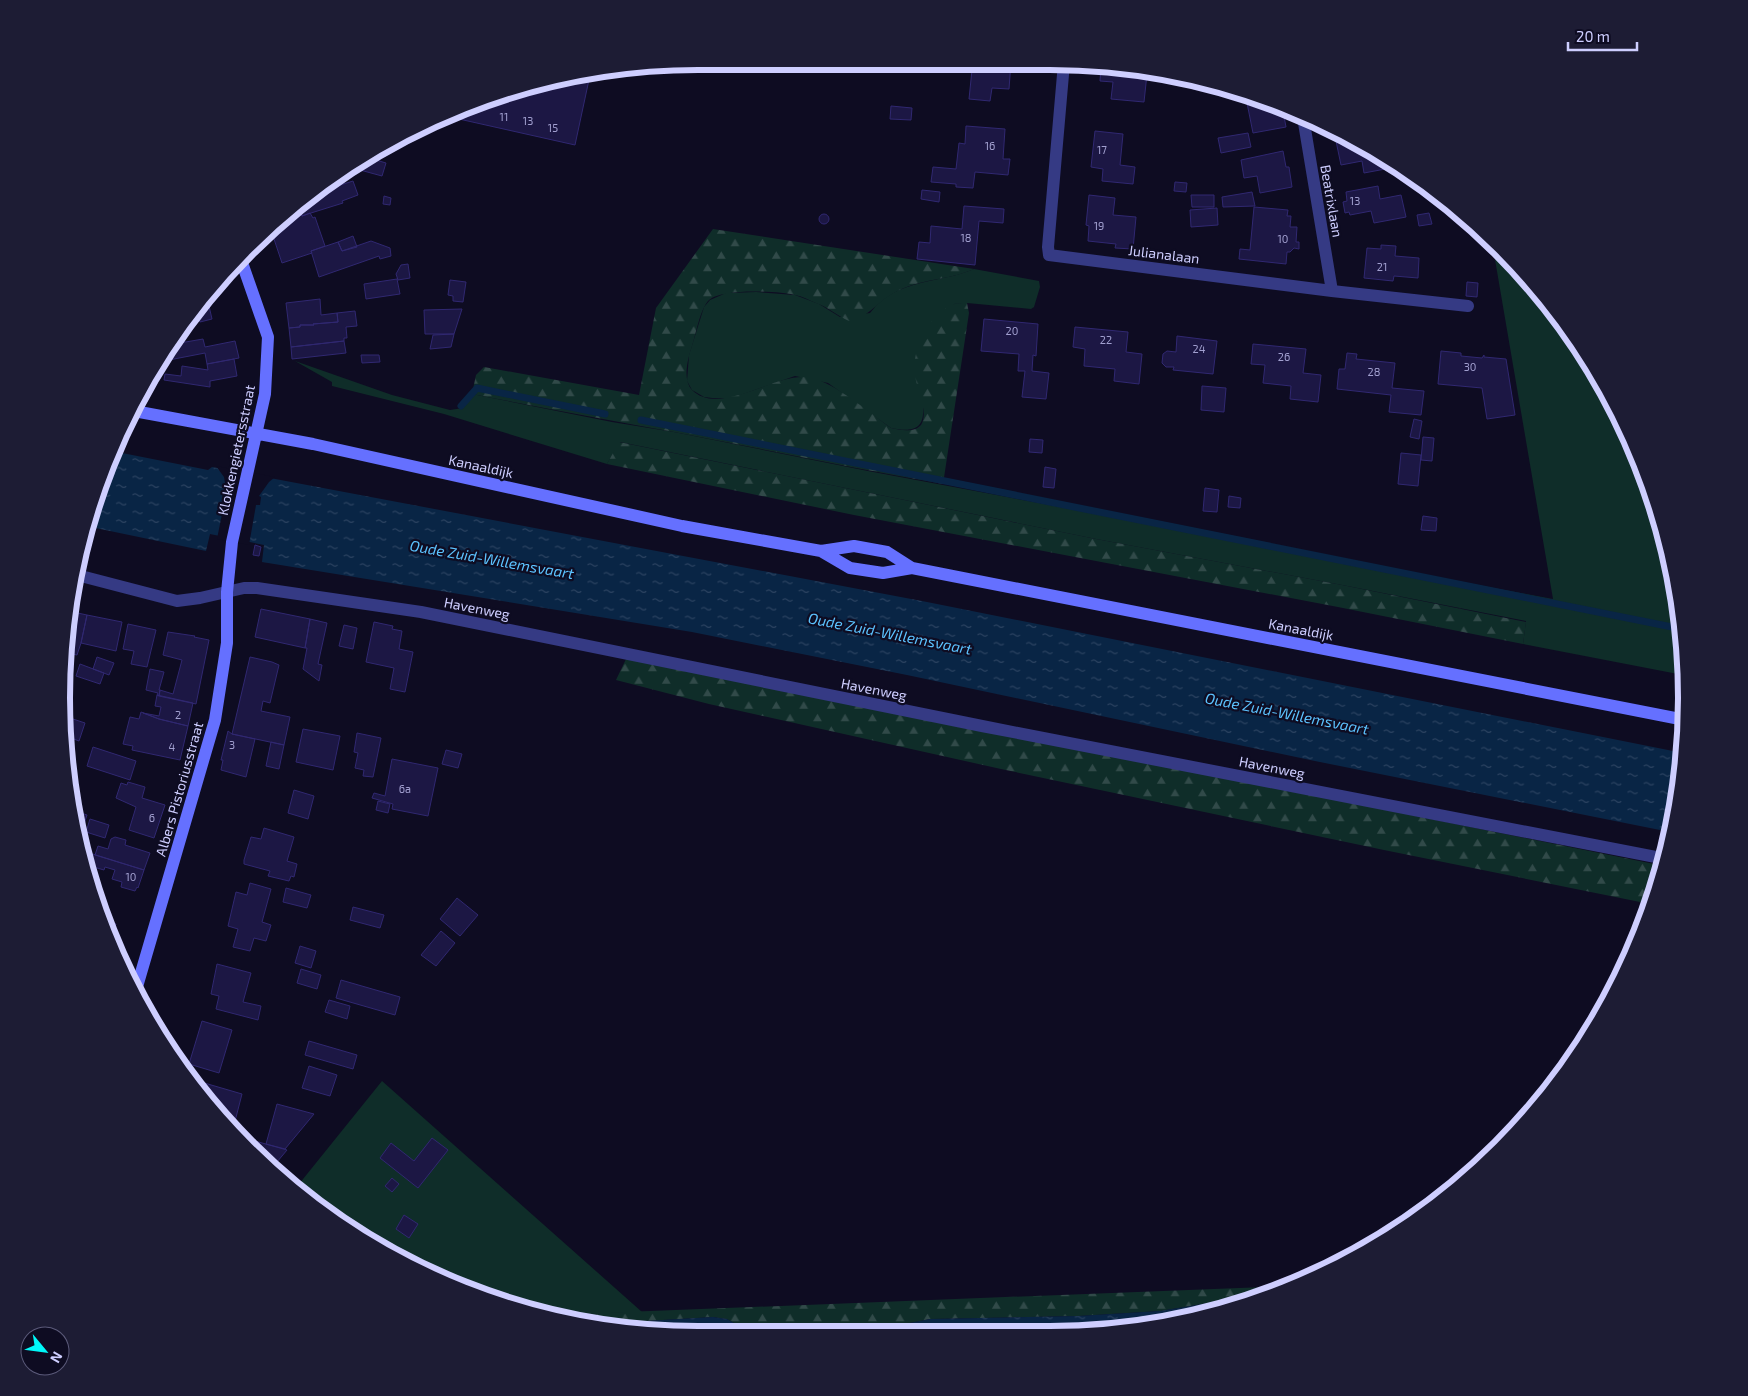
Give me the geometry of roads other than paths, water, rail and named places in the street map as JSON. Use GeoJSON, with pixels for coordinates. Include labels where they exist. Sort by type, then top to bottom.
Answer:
{"type":"FeatureCollection","features":[{"type":"Feature","properties":{"kind":"main road","name":"Klokkengietersstraat"},"geometry":{"type":"LineString","coordinates":[[227,592],[232,542],[265,394],[268,337],[243,266]]}},
{"type":"Feature","properties":{"kind":"main road","name":"Kanaaldijk"},"geometry":{"type":"LineString","coordinates":[[139,412],[257,433],[682,526],[821,551],[854,546],[887,552],[912,568]]}},
{"type":"Feature","properties":{"kind":"main road","name":"Kanaaldijk"},"geometry":{"type":"LineString","coordinates":[[821,551],[850,568],[883,573],[912,568],[1677,719]]}},
{"type":"Feature","properties":{"kind":"main road","name":"Albers Pistoriusstraat"},"geometry":{"type":"LineString","coordinates":[[138,982],[216,720],[227,643],[227,592]]}},
{"type":"Feature","properties":{"kind":"street","name":"Julianalaan"},"geometry":{"type":"LineString","coordinates":[[1063,70],[1048,247],[1049,255],[1332,291],[1468,306]]}},
{"type":"Feature","properties":{"kind":"street","name":"Beatrixlaan"},"geometry":{"type":"LineString","coordinates":[[1303,124],[1332,291]]}},
{"type":"Feature","properties":{"kind":"street","name":"Havenweg"},"geometry":{"type":"LineString","coordinates":[[82,576],[177,600],[244,588],[257,588],[421,612],[992,728],[1658,857]]}},
{"type":"Feature","properties":{"kind":"water","name":"Oude Zuid-Willemsvaart"},"geometry":{"type":"Polygon","coordinates":[[[120,453],[208,470],[212,467],[927,602],[1676,752],[1673,780],[1664,831],[1315,761],[692,632],[262,562],[264,545],[210,534],[206,551],[93,528],[103,496],[120,453]]]}},
{"type":"Feature","properties":{"kind":"water"},"geometry":{"type":"Polygon","coordinates":[[[1228,1300],[1173,1314],[1091,1325],[894,1326],[930,1319],[1078,1316],[1160,1311],[1228,1300]]]}},
{"type":"Feature","properties":{"kind":"water"},"geometry":{"type":"Polygon","coordinates":[[[713,1317],[727,1319],[739,1326],[636,1323],[713,1317]]]}},
{"type":"Feature","properties":{"kind":"waterway"},"geometry":{"type":"LineString","coordinates":[[461,406],[477,388],[605,414]]}},
{"type":"Feature","properties":{"kind":"waterway"},"geometry":{"type":"LineString","coordinates":[[641,420],[1674,627]]}}]}
